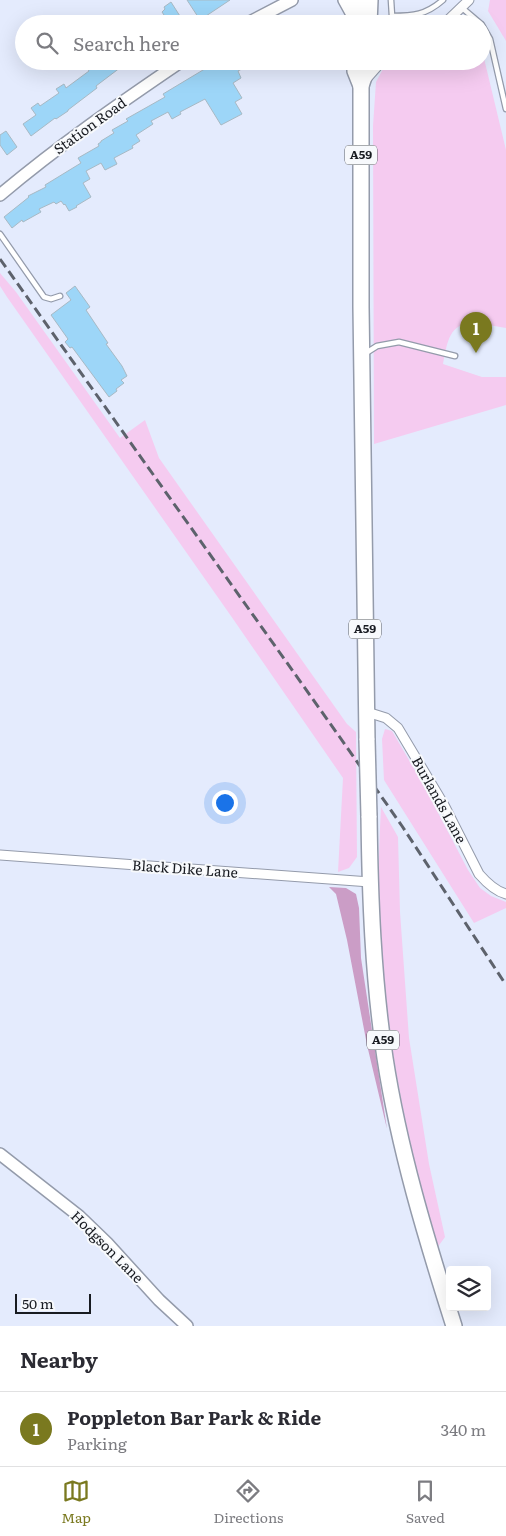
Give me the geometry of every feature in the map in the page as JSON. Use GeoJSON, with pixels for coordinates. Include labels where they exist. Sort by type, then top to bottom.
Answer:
{"type":"FeatureCollection","features":[{"type":"Feature","properties":{"kind":"highway"},"geometry":{"type":"LineString","coordinates":[[356,0],[359,15]]}},
{"type":"Feature","properties":{"kind":"highway"},"geometry":{"type":"LineString","coordinates":[[364,15],[371,0]]}},
{"type":"Feature","properties":{"kind":"highway","name":"A59"},"geometry":{"type":"LineString","coordinates":[[355,70],[361,86]]}},
{"type":"Feature","properties":{"kind":"highway","name":"A59"},"geometry":{"type":"LineString","coordinates":[[366,70],[361,86],[362,355],[367,740],[370,882],[374,959],[385,1058],[403,1150],[432,1259],[454,1326]]}},
{"type":"Feature","properties":{"kind":"street"},"geometry":{"type":"LineString","coordinates":[[263,15],[292,0]]}},
{"type":"Feature","properties":{"kind":"street"},"geometry":{"type":"LineString","coordinates":[[344,0],[354,15]]}},
{"type":"Feature","properties":{"kind":"street"},"geometry":{"type":"LineString","coordinates":[[371,0],[375,15]]}},
{"type":"Feature","properties":{"kind":"street"},"geometry":{"type":"LineString","coordinates":[[453,15],[470,0]]}},
{"type":"Feature","properties":{"kind":"street","name":"Station Road"},"geometry":{"type":"LineString","coordinates":[[0,195],[76,135],[169,70]]}},
{"type":"Feature","properties":{"kind":"street"},"geometry":{"type":"LineString","coordinates":[[361,86],[374,70]]}},
{"type":"Feature","properties":{"kind":"street","name":"Burlands Lane"},"geometry":{"type":"LineString","coordinates":[[367,712],[386,718],[398,728],[444,806],[479,874],[487,883],[506,894]]}},
{"type":"Feature","properties":{"kind":"street","name":"Black Dike Lane"},"geometry":{"type":"LineString","coordinates":[[0,856],[370,882]]}},
{"type":"Feature","properties":{"kind":"street","name":"Hodgson Lane"},"geometry":{"type":"LineString","coordinates":[[0,1154],[79,1216],[107,1242],[159,1300],[187,1326]]}},
{"type":"Feature","properties":{"kind":"lane"},"geometry":{"type":"LineString","coordinates":[[391,0],[392,15]]}},
{"type":"Feature","properties":{"kind":"lane"},"geometry":{"type":"LineString","coordinates":[[411,15],[429,11],[443,0]]}},
{"type":"Feature","properties":{"kind":"lane"},"geometry":{"type":"LineString","coordinates":[[461,7],[471,15]]}},
{"type":"Feature","properties":{"kind":"lane"},"geometry":{"type":"LineString","coordinates":[[491,43],[506,109]]}},
{"type":"Feature","properties":{"kind":"lane"},"geometry":{"type":"LineString","coordinates":[[0,234],[44,297],[51,299],[60,296]]}},
{"type":"Feature","properties":{"kind":"lane"},"geometry":{"type":"LineString","coordinates":[[362,355],[377,346],[399,342],[455,356]]}},
{"type":"Feature","properties":{"kind":"shaded area"},"geometry":{"type":"Polygon","coordinates":[[[490,0],[506,0],[506,41],[491,15],[488,11],[490,0]]]}},
{"type":"Feature","properties":{"kind":"shaded area"},"geometry":{"type":"Polygon","coordinates":[[[382,70],[487,70],[506,150],[506,328],[472,323],[464,324],[457,328],[452,332],[449,339],[443,364],[482,377],[506,377],[506,405],[374,444],[373,126],[376,82],[382,70]]]}},
{"type":"Feature","properties":{"kind":"shaded area"},"geometry":{"type":"Polygon","coordinates":[[[0,273],[16,292],[120,438],[145,420],[159,458],[347,724],[356,732],[357,857],[349,868],[338,872],[343,778],[7,297],[0,286],[0,273]]]}},
{"type":"Feature","properties":{"kind":"shaded area"},"geometry":{"type":"Polygon","coordinates":[[[385,729],[392,731],[423,784],[468,870],[480,888],[491,896],[506,902],[506,908],[474,923],[384,780],[382,739],[385,729]]]}},
{"type":"Feature","properties":{"kind":"shaded area"},"geometry":{"type":"Polygon","coordinates":[[[381,807],[398,837],[400,912],[409,1038],[429,1164],[445,1237],[437,1248],[407,1127],[386,1004],[379,921],[381,807]]]}},
{"type":"Feature","properties":{"kind":"shaded area"},"geometry":{"type":"Polygon","coordinates":[[[329,887],[346,888],[356,894],[359,908],[361,958],[387,1129],[367,1045],[347,940],[336,894],[329,887]]]}},
{"type":"Feature","properties":{"kind":"building"},"geometry":{"type":"Polygon","coordinates":[[[187,0],[230,0],[208,15],[197,15],[187,0]]]}},
{"type":"Feature","properties":{"kind":"building"},"geometry":{"type":"Polygon","coordinates":[[[171,2],[179,15],[164,15],[162,12],[165,9],[164,7],[171,2]]]}},
{"type":"Feature","properties":{"kind":"building"},"geometry":{"type":"Polygon","coordinates":[[[117,70],[68,111],[31,136],[23,124],[36,115],[31,108],[38,103],[40,106],[59,93],[56,89],[64,84],[66,88],[89,71],[117,70]]]}},
{"type":"Feature","properties":{"kind":"building"},"geometry":{"type":"Polygon","coordinates":[[[203,70],[240,70],[238,71],[241,78],[233,83],[242,98],[235,102],[242,114],[221,125],[205,99],[180,112],[181,114],[172,119],[168,112],[151,121],[153,124],[136,135],[140,141],[132,146],[133,148],[114,158],[117,164],[105,170],[101,163],[86,171],[90,179],[83,183],[91,197],[69,211],[61,201],[56,204],[54,202],[39,209],[41,212],[23,222],[22,220],[12,228],[4,217],[28,196],[46,187],[45,185],[81,163],[78,158],[99,146],[98,144],[101,141],[114,133],[112,130],[128,121],[126,119],[165,97],[163,94],[203,70]]]}},
{"type":"Feature","properties":{"kind":"building"},"geometry":{"type":"Polygon","coordinates":[[[6,131],[17,147],[7,155],[0,145],[0,135],[6,131]]]}},
{"type":"Feature","properties":{"kind":"building"},"geometry":{"type":"Polygon","coordinates":[[[75,286],[90,307],[86,310],[127,376],[121,380],[124,383],[109,397],[72,347],[70,348],[65,342],[68,339],[51,315],[71,300],[66,293],[75,286]]]}},
{"type":"Feature","properties":{"kind":"railway"},"geometry":{"type":"LineString","coordinates":[[0,259],[402,826],[506,985]]}},
{"type":"Feature","properties":{"kind":"place","name":"Poppleton Bar Park & Ride"},"geometry":{"type":"Point","coordinates":[476,353]}}]}
